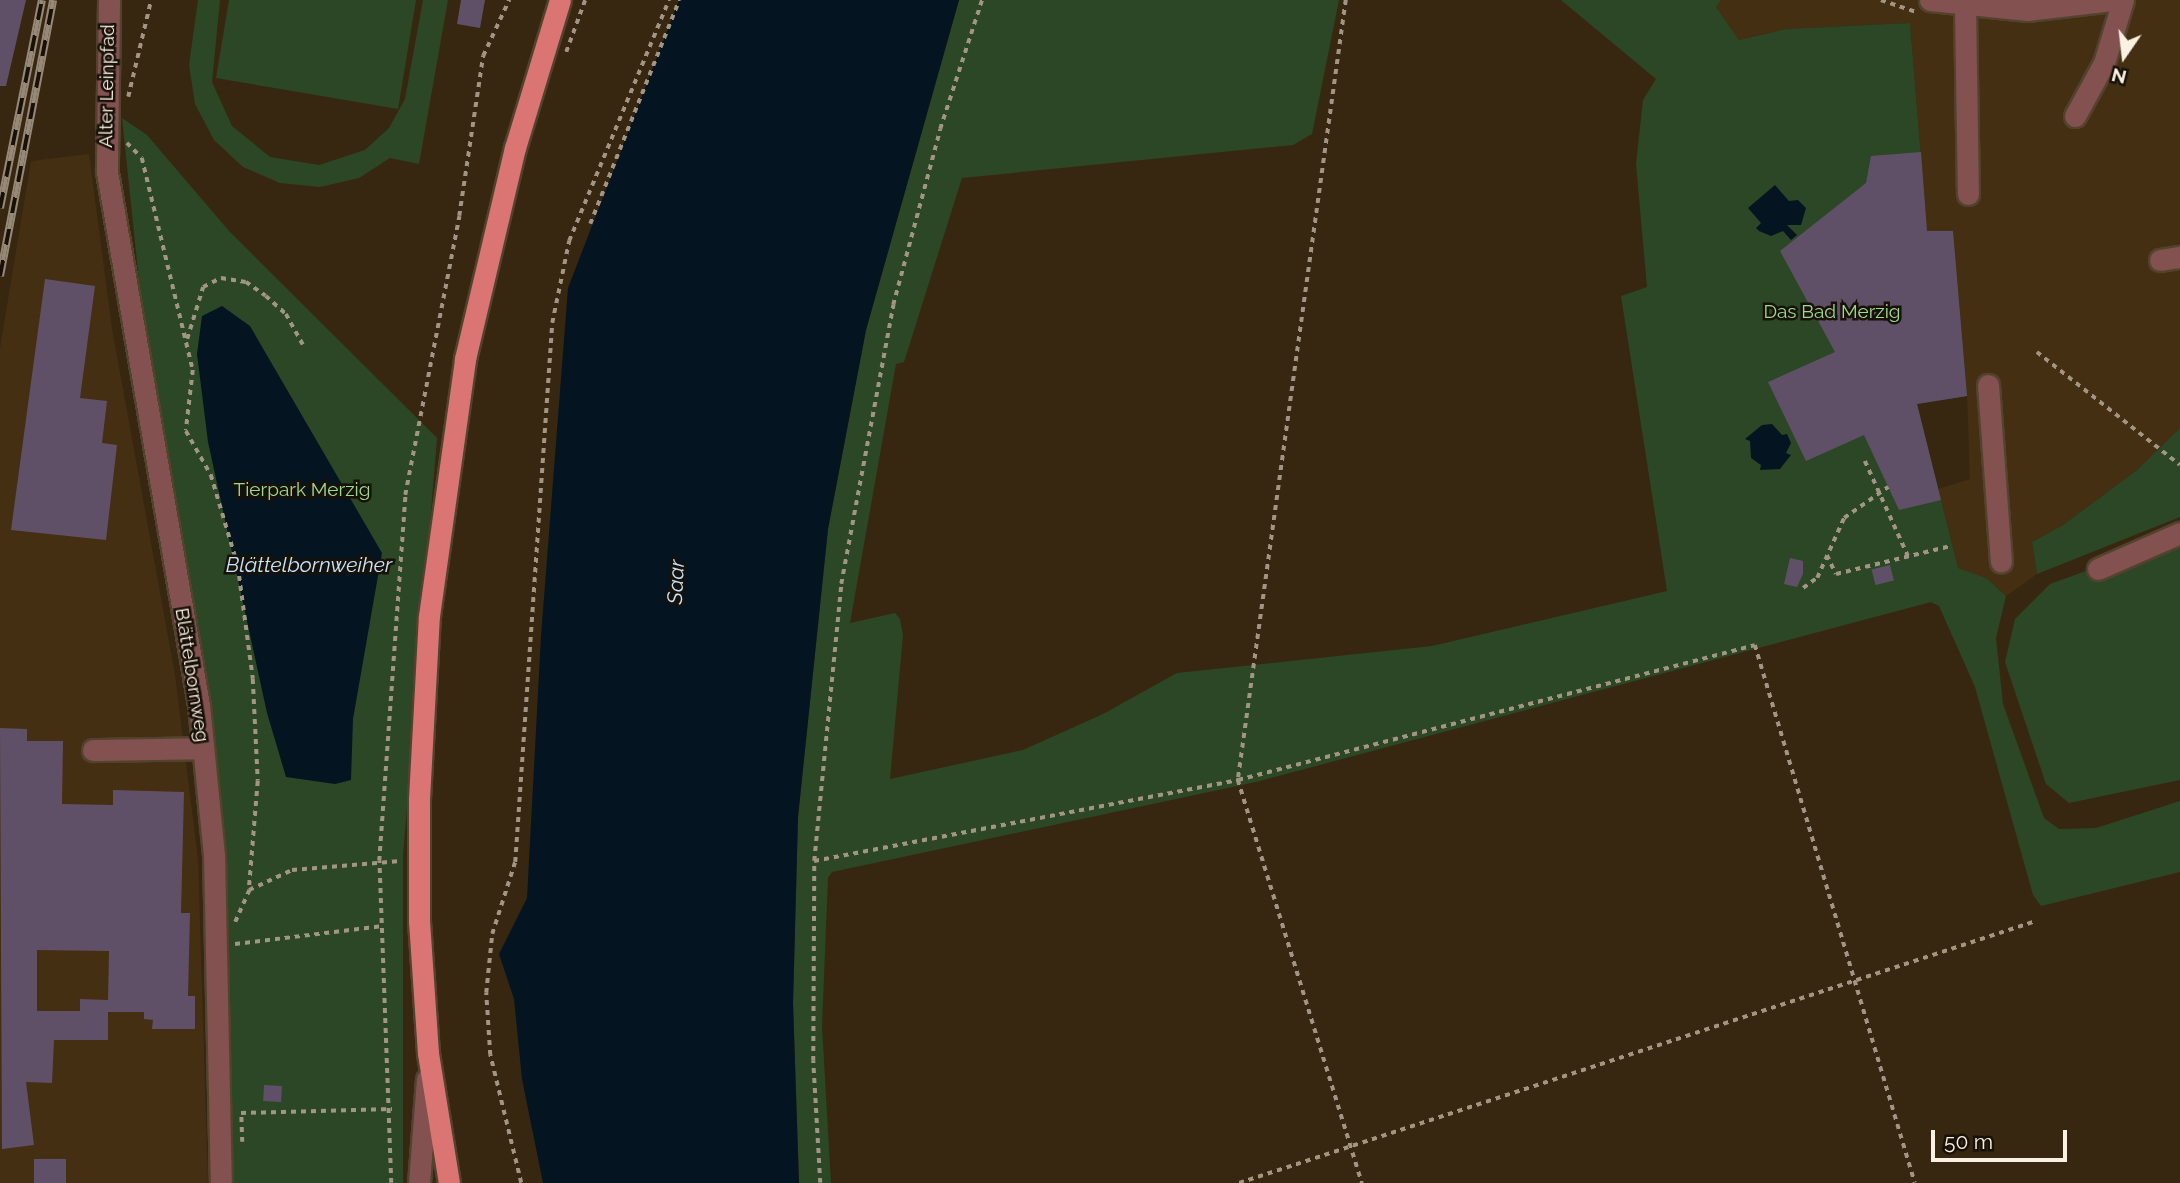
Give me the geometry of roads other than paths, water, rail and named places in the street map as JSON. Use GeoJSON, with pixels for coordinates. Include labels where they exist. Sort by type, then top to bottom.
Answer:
{"type":"FeatureCollection","features":[{"type":"Feature","properties":{"kind":"main road"},"geometry":{"type":"LineString","coordinates":[[449,1183],[428,1053],[417,861],[429,616],[458,397],[515,148],[560,0]]}},
{"type":"Feature","properties":{"kind":"street","name":"Alter Leinpfad"},"geometry":{"type":"LineString","coordinates":[[107,172],[109,0]]}},
{"type":"Feature","properties":{"kind":"street"},"geometry":{"type":"LineString","coordinates":[[1930,0],[1965,7],[2027,10],[2112,0]]}},
{"type":"Feature","properties":{"kind":"street"},"geometry":{"type":"LineString","coordinates":[[2074,116],[2104,63],[2123,0]]}},
{"type":"Feature","properties":{"kind":"street"},"geometry":{"type":"LineString","coordinates":[[1965,7],[1968,194]]}},
{"type":"Feature","properties":{"kind":"street","name":"Blättelbornweg"},"geometry":{"type":"LineString","coordinates":[[107,172],[203,748],[216,907],[221,1183]]}},
{"type":"Feature","properties":{"kind":"street"},"geometry":{"type":"LineString","coordinates":[[1988,385],[2001,562]]}},
{"type":"Feature","properties":{"kind":"street"},"geometry":{"type":"LineString","coordinates":[[2098,569],[2180,533]]}},
{"type":"Feature","properties":{"kind":"street"},"geometry":{"type":"LineString","coordinates":[[93,750],[203,748]]}},
{"type":"Feature","properties":{"kind":"street"},"geometry":{"type":"LineString","coordinates":[[419,1183],[428,1053]]}},
{"type":"Feature","properties":{"kind":"water","name":"Saar"},"geometry":{"type":"Polygon","coordinates":[[[679,0],[959,0],[866,330],[828,529],[798,817],[793,1003],[799,1183],[543,1183],[522,1079],[514,999],[499,954],[527,898],[541,636],[568,288],[679,0]]]}},
{"type":"Feature","properties":{"kind":"water"},"geometry":{"type":"Polygon","coordinates":[[[1775,185],[1789,201],[1798,200],[1806,208],[1801,225],[1787,225],[1797,235],[1791,240],[1783,231],[1771,236],[1759,231],[1756,228],[1761,223],[1748,208],[1775,185]]]}},
{"type":"Feature","properties":{"kind":"water","name":"Blättelbornweiher"},"geometry":{"type":"Polygon","coordinates":[[[222,306],[250,326],[382,553],[353,719],[351,780],[335,784],[286,777],[267,713],[208,442],[197,354],[202,316],[222,306]]]}},
{"type":"Feature","properties":{"kind":"water"},"geometry":{"type":"Polygon","coordinates":[[[1772,424],[1782,435],[1787,434],[1791,443],[1786,453],[1791,455],[1780,469],[1760,470],[1761,465],[1751,458],[1750,441],[1745,439],[1762,425],[1772,424]]]}},
{"type":"Feature","properties":{"kind":"railway"},"geometry":{"type":"LineString","coordinates":[[0,208],[42,0]]}},
{"type":"Feature","properties":{"kind":"railway"},"geometry":{"type":"LineString","coordinates":[[0,276],[53,0]]}},
{"type":"Feature","properties":{"kind":"park label","name":"Das Bad Merzig"},"geometry":{"type":"Point","coordinates":[1832,312]}},
{"type":"Feature","properties":{"kind":"park label","name":"Tierpark Merzig"},"geometry":{"type":"Point","coordinates":[302,490]}}]}
